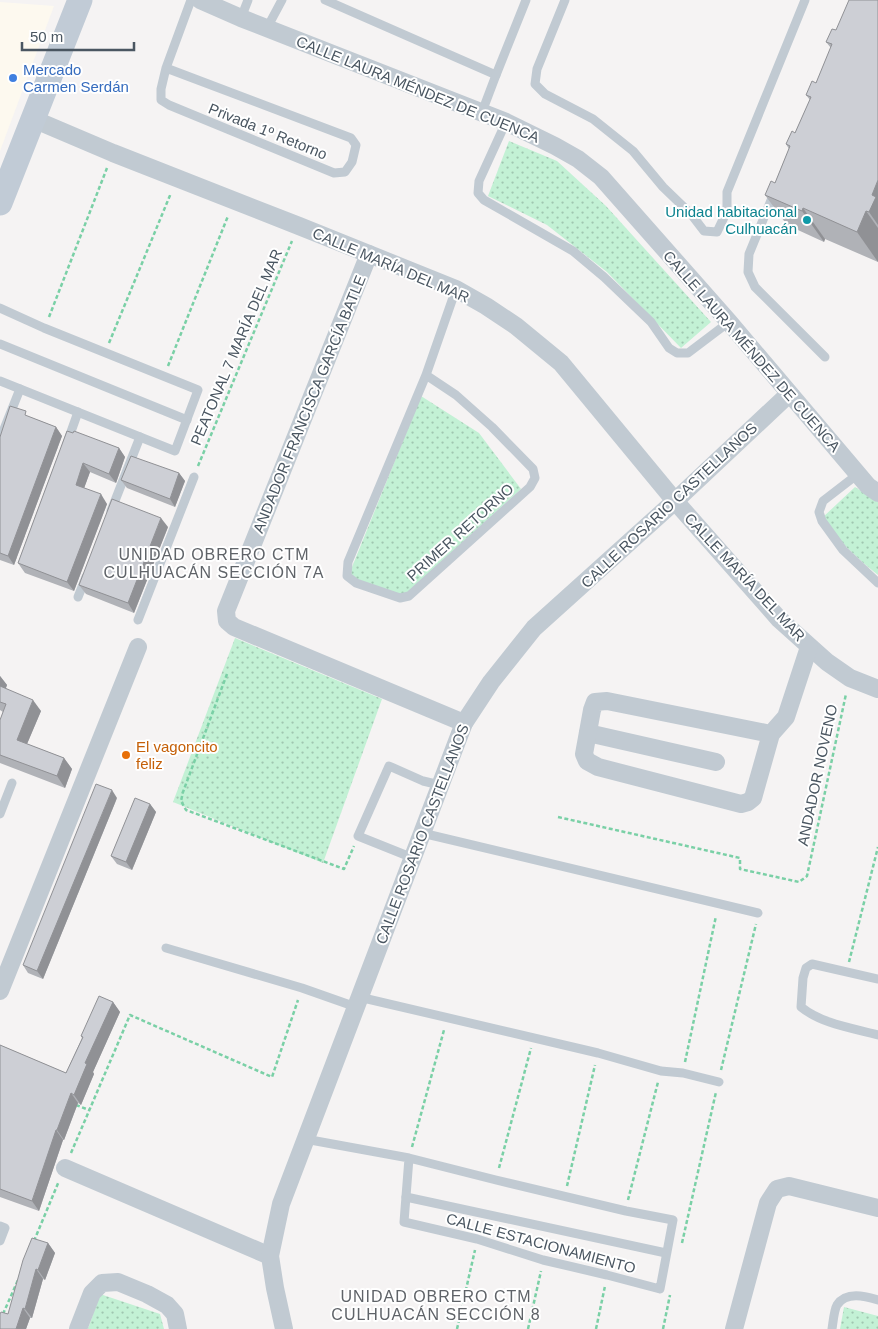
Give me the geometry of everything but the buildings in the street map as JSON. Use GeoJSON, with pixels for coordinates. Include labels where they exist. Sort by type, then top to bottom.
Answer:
{"type":"FeatureCollection","features":[{"type":"Feature","properties":{"kind":"street"},"geometry":{"type":"LineString","coordinates":[[0,203],[5,179],[33,119],[80,0]]}},
{"type":"Feature","properties":{"kind":"street","name":"CALLE LAURA MÉNDEZ DE CUENCA"},"geometry":{"type":"LineString","coordinates":[[200,0],[506,122],[578,159],[601,178],[729,322],[868,486],[878,493]]}},
{"type":"Feature","properties":{"kind":"street","name":"CALLE MARÍA DEL MAR"},"geometry":{"type":"LineString","coordinates":[[33,119],[113,153],[456,290],[486,306],[516,326],[561,363],[675,501],[779,619],[827,662],[850,678],[878,689]]}},
{"type":"Feature","properties":{"kind":"street","name":"ANDADOR FRANCISCA GARCÍA BATLE"},"geometry":{"type":"LineString","coordinates":[[369,254],[226,611],[226,621],[234,627],[464,723]]}},
{"type":"Feature","properties":{"kind":"street","name":"CALLE ROSARIO CASTELLANOS"},"geometry":{"type":"LineString","coordinates":[[284,1329],[270,1256],[281,1204],[464,723],[491,682],[534,628],[675,501],[789,394]]}},
{"type":"Feature","properties":{"kind":"street"},"geometry":{"type":"LineString","coordinates":[[0,991],[138,646]]}},
{"type":"Feature","properties":{"kind":"street"},"geometry":{"type":"LineString","coordinates":[[771,734],[607,700],[595,702],[584,754],[587,761],[598,767],[741,804],[748,802],[753,798],[771,734],[786,717],[809,647]]}},
{"type":"Feature","properties":{"kind":"street"},"geometry":{"type":"LineString","coordinates":[[588,734],[716,762]]}},
{"type":"Feature","properties":{"kind":"street"},"geometry":{"type":"LineString","coordinates":[[65,1168],[270,1256]]}},
{"type":"Feature","properties":{"kind":"street"},"geometry":{"type":"LineString","coordinates":[[734,1329],[768,1203],[777,1189],[789,1186],[878,1208]]}},
{"type":"Feature","properties":{"kind":"street"},"geometry":{"type":"LineString","coordinates":[[78,1329],[92,1293],[102,1283],[118,1282],[167,1304],[175,1314],[178,1329]]}},
{"type":"Feature","properties":{"kind":"lane","name":"Privada 1º Retorno"},"geometry":{"type":"LineString","coordinates":[[166,68],[351,138],[356,145],[352,162],[345,172],[334,173],[161,100],[160,89],[166,68],[191,0]]}},
{"type":"Feature","properties":{"kind":"lane"},"geometry":{"type":"LineString","coordinates":[[242,18],[248,0]]}},
{"type":"Feature","properties":{"kind":"lane"},"geometry":{"type":"LineString","coordinates":[[267,28],[282,0]]}},
{"type":"Feature","properties":{"kind":"lane"},"geometry":{"type":"LineString","coordinates":[[325,0],[496,75]]}},
{"type":"Feature","properties":{"kind":"lane"},"geometry":{"type":"LineString","coordinates":[[482,112],[526,0]]}},
{"type":"Feature","properties":{"kind":"lane"},"geometry":{"type":"LineString","coordinates":[[565,0],[537,69],[535,84],[545,94],[593,119],[633,151],[663,187],[691,214],[704,231],[717,232],[727,211],[727,192],[805,0]]}},
{"type":"Feature","properties":{"kind":"lane"},"geometry":{"type":"LineString","coordinates":[[506,122],[479,182],[478,192],[484,200],[573,251],[604,277],[651,322],[669,348],[677,353],[688,353],[729,322]]}},
{"type":"Feature","properties":{"kind":"lane"},"geometry":{"type":"LineString","coordinates":[[778,182],[749,254],[748,272],[755,286],[825,357]]}},
{"type":"Feature","properties":{"kind":"lane","name":"PRIMER RETORNO"},"geometry":{"type":"LineString","coordinates":[[426,375],[456,395],[492,427],[533,469],[535,478],[530,488],[409,596],[400,598],[356,583],[348,576],[348,562],[426,375],[456,290]]}},
{"type":"Feature","properties":{"kind":"lane"},"geometry":{"type":"LineString","coordinates":[[0,308],[44,328],[198,390],[175,451],[0,381]]}},
{"type":"Feature","properties":{"kind":"lane"},"geometry":{"type":"LineString","coordinates":[[0,344],[187,420]]}},
{"type":"Feature","properties":{"kind":"lane"},"geometry":{"type":"LineString","coordinates":[[0,439],[20,389]]}},
{"type":"Feature","properties":{"kind":"lane"},"geometry":{"type":"LineString","coordinates":[[65,449],[78,412]]}},
{"type":"Feature","properties":{"kind":"lane"},"geometry":{"type":"LineString","coordinates":[[109,517],[140,437]]}},
{"type":"Feature","properties":{"kind":"lane"},"geometry":{"type":"LineString","coordinates":[[858,474],[823,501],[819,512],[822,521],[842,550],[878,583]]}},
{"type":"Feature","properties":{"kind":"lane"},"geometry":{"type":"LineString","coordinates":[[138,620],[194,477]]}},
{"type":"Feature","properties":{"kind":"lane"},"geometry":{"type":"LineString","coordinates":[[78,597],[88,570]]}},
{"type":"Feature","properties":{"kind":"lane"},"geometry":{"type":"LineString","coordinates":[[413,858],[358,836],[389,766],[423,781],[440,785]]}},
{"type":"Feature","properties":{"kind":"lane"},"geometry":{"type":"LineString","coordinates":[[0,814],[12,783]]}},
{"type":"Feature","properties":{"kind":"lane"},"geometry":{"type":"LineString","coordinates":[[422,833],[758,913]]}},
{"type":"Feature","properties":{"kind":"lane"},"geometry":{"type":"LineString","coordinates":[[166,948],[357,1002],[447,1018],[598,1053],[661,1071],[719,1082]]}},
{"type":"Feature","properties":{"kind":"lane"},"geometry":{"type":"LineString","coordinates":[[878,979],[812,964],[806,968],[803,978],[801,1007],[810,1014],[826,1020],[878,1035]]}},
{"type":"Feature","properties":{"kind":"lane","name":"CALLE ESTACIONAMIENTO"},"geometry":{"type":"LineString","coordinates":[[306,1139],[409,1158],[626,1211],[673,1220],[660,1290],[543,1260],[477,1239],[404,1222],[409,1158]]}},
{"type":"Feature","properties":{"kind":"lane","name":"CALLE ESTACIONAMIENTO"},"geometry":{"type":"LineString","coordinates":[[406,1197],[666,1252]]}},
{"type":"Feature","properties":{"kind":"lane"},"geometry":{"type":"LineString","coordinates":[[0,1226],[5,1228],[0,1241]]}},
{"type":"Feature","properties":{"kind":"lane"},"geometry":{"type":"LineString","coordinates":[[832,1329],[837,1305],[847,1297],[862,1295],[878,1300]]}},
{"type":"Feature","properties":{"kind":"path"},"geometry":{"type":"LineString","coordinates":[[44,328],[113,153]]}},
{"type":"Feature","properties":{"kind":"path"},"geometry":{"type":"LineString","coordinates":[[105,352],[177,178]]}},
{"type":"Feature","properties":{"kind":"path"},"geometry":{"type":"LineString","coordinates":[[164,376],[234,201]]}},
{"type":"Feature","properties":{"kind":"path","name":"PEATONAL 7 MARÍA DEL MAR"},"geometry":{"type":"LineString","coordinates":[[194,477],[299,226]]}},
{"type":"Feature","properties":{"kind":"path"},"geometry":{"type":"LineString","coordinates":[[226,674],[183,792],[181,801],[186,810],[344,869],[358,836]]}},
{"type":"Feature","properties":{"kind":"path","name":"ANDADOR NOVENO"},"geometry":{"type":"LineString","coordinates":[[558,817],[740,858],[740,869],[798,882],[807,876],[850,678]]}},
{"type":"Feature","properties":{"kind":"path"},"geometry":{"type":"LineString","coordinates":[[847,972],[878,847]]}},
{"type":"Feature","properties":{"kind":"path"},"geometry":{"type":"LineString","coordinates":[[683,1074],[718,904]]}},
{"type":"Feature","properties":{"kind":"path"},"geometry":{"type":"LineString","coordinates":[[682,1244],[758,913]]}},
{"type":"Feature","properties":{"kind":"path"},"geometry":{"type":"LineString","coordinates":[[130,1015],[272,1077],[302,988]]}},
{"type":"Feature","properties":{"kind":"path"},"geometry":{"type":"LineString","coordinates":[[409,1158],[447,1018]]}},
{"type":"Feature","properties":{"kind":"path"},"geometry":{"type":"LineString","coordinates":[[496,1180],[533,1039]]}},
{"type":"Feature","properties":{"kind":"path"},"geometry":{"type":"LineString","coordinates":[[565,1196],[598,1053]]}},
{"type":"Feature","properties":{"kind":"path"},"geometry":{"type":"LineString","coordinates":[[626,1211],[661,1071]]}},
{"type":"Feature","properties":{"kind":"path"},"geometry":{"type":"LineString","coordinates":[[72,1103],[89,1110]]}},
{"type":"Feature","properties":{"kind":"path"},"geometry":{"type":"LineString","coordinates":[[457,1329],[477,1239]]}},
{"type":"Feature","properties":{"kind":"path"},"geometry":{"type":"LineString","coordinates":[[528,1329],[543,1260]]}},
{"type":"Feature","properties":{"kind":"path"},"geometry":{"type":"LineString","coordinates":[[596,1329],[607,1275]]}},
{"type":"Feature","properties":{"kind":"path"},"geometry":{"type":"LineString","coordinates":[[663,1329],[671,1292]]}},
{"type":"Feature","properties":{"kind":"path"},"geometry":{"type":"LineString","coordinates":[[3,1315],[6,1307]]}},
{"type":"Feature","properties":{"kind":"shaded area","name":"Mercado Carmen Serdán"},"geometry":{"type":"Polygon","coordinates":[[[0,2],[54,6],[0,151],[0,2]]]}},
{"type":"Feature","properties":{"kind":"green space"},"geometry":{"type":"Polygon","coordinates":[[[509,141],[557,161],[606,206],[711,322],[681,348],[607,272],[547,225],[488,196],[509,141]]]}},
{"type":"Feature","properties":{"kind":"green space"},"geometry":{"type":"Polygon","coordinates":[[[421,396],[479,433],[521,489],[402,598],[348,577],[421,396]]]}},
{"type":"Feature","properties":{"kind":"green space"},"geometry":{"type":"Polygon","coordinates":[[[855,487],[878,502],[878,575],[862,562],[821,519],[855,487]]]}},
{"type":"Feature","properties":{"kind":"green space"},"geometry":{"type":"Polygon","coordinates":[[[235,638],[382,699],[323,863],[173,802],[235,638]]]}},
{"type":"Feature","properties":{"kind":"green space"},"geometry":{"type":"Polygon","coordinates":[[[100,1294],[160,1314],[164,1329],[88,1329],[100,1294]]]}},
{"type":"Feature","properties":{"kind":"green space"},"geometry":{"type":"Polygon","coordinates":[[[844,1307],[878,1316],[878,1329],[840,1329],[844,1307]]]}},
{"type":"Feature","properties":{"kind":"place","name":"Mercado Carmen Serdán"},"geometry":{"type":"Point","coordinates":[13,78]}},
{"type":"Feature","properties":{"kind":"place","name":"Unidad habitacional Culhuacán"},"geometry":{"type":"Point","coordinates":[807,220]}},
{"type":"Feature","properties":{"kind":"place","name":"El vagoncito feliz"},"geometry":{"type":"Point","coordinates":[126,755]}},
{"type":"Feature","properties":{"kind":"district","name":"UNIDAD OBRERO CTM CULHUACÁN SECCIÓN 7A"},"geometry":{"type":"Point","coordinates":[214,563]}},
{"type":"Feature","properties":{"kind":"district","name":"UNIDAD OBRERO CTM CULHUACÁN SECCIÓN 8"},"geometry":{"type":"Point","coordinates":[436,1305]}}]}
